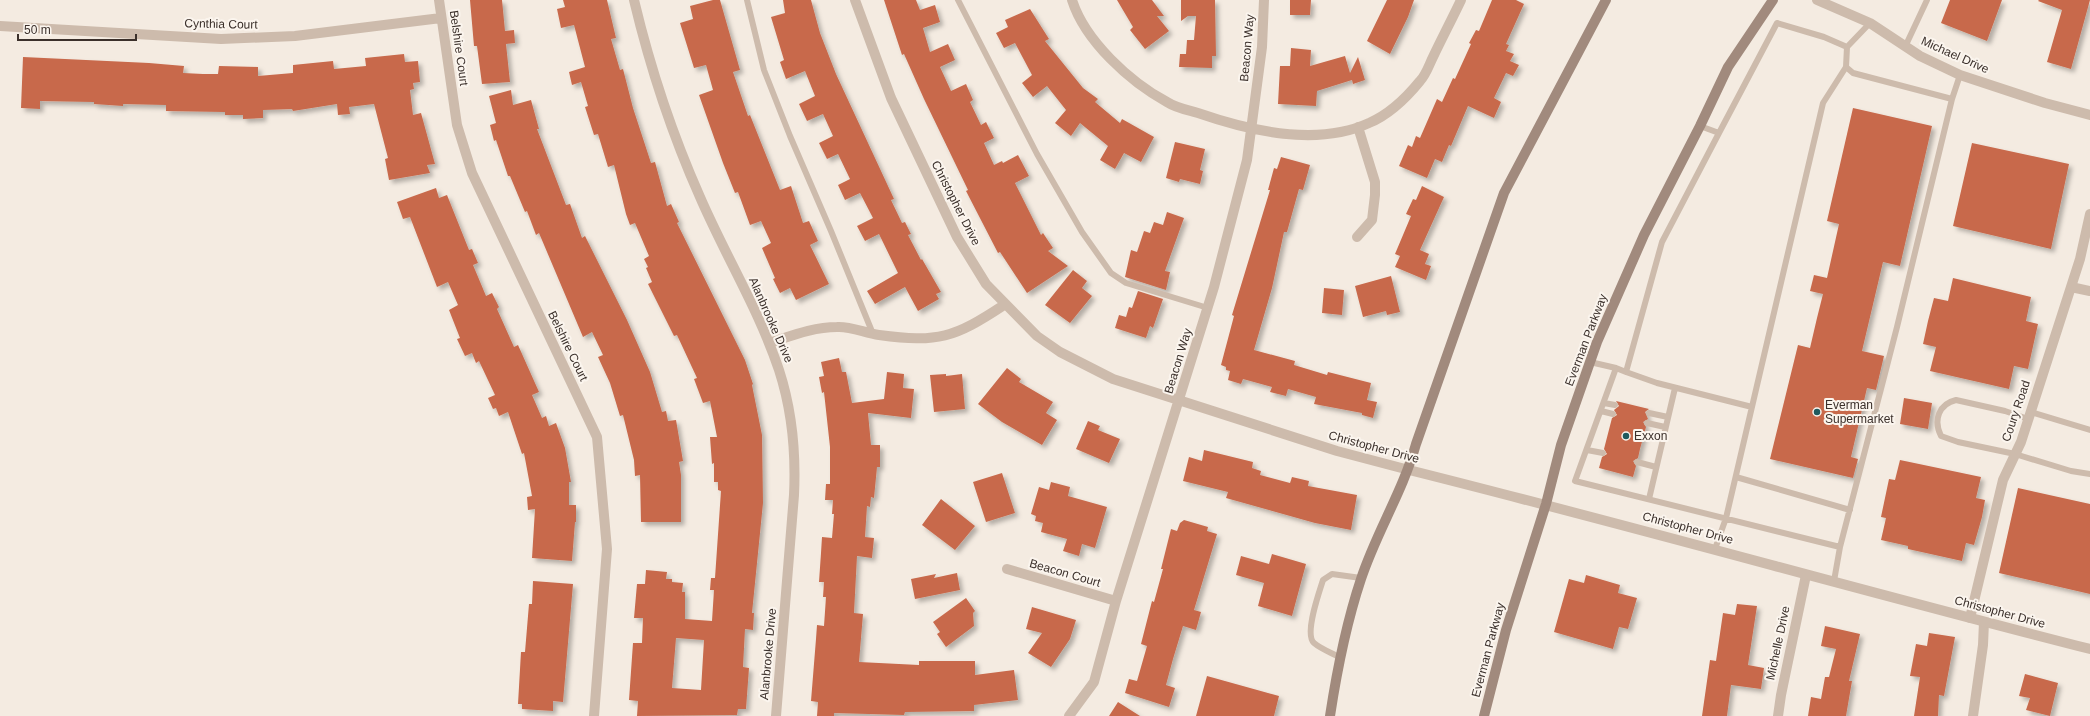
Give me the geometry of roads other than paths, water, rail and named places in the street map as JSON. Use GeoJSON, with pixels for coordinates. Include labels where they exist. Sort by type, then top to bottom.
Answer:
{"type":"FeatureCollection","features":[{"type":"Feature","properties":{"kind":"main road"},"geometry":{"type":"LineString","coordinates":[[1330,716],[1339,657],[1361,578],[1409,470],[1416,444],[1504,193],[1606,0]]}},
{"type":"Feature","properties":{"kind":"main road","name":"Everman Parkway"},"geometry":{"type":"LineString","coordinates":[[1484,716],[1506,630],[1546,504],[1561,445],[1590,362],[1644,234],[1700,126],[1728,67],[1754,26],[1774,0]]}},
{"type":"Feature","properties":{"kind":"street","name":"Belshire Court"},"geometry":{"type":"LineString","coordinates":[[439,0],[457,125],[472,173],[597,437],[607,549],[594,716]]}},
{"type":"Feature","properties":{"kind":"street","name":"Alanbrooke Drive"},"geometry":{"type":"LineString","coordinates":[[634,0],[646,52],[683,156],[715,229],[769,343],[786,394],[792,426],[795,470],[776,716]]}},
{"type":"Feature","properties":{"kind":"street","name":"Christopher Drive"},"geometry":{"type":"LineString","coordinates":[[855,0],[891,98],[957,237],[986,284],[1004,305],[1037,336],[1060,352],[1114,379],[1337,451],[1546,504],[1806,575],[1834,581],[2090,649]]}},
{"type":"Feature","properties":{"kind":"street"},"geometry":{"type":"LineString","coordinates":[[1072,0],[1085,27],[1109,58],[1143,88],[1168,104],[1228,124],[1251,129],[1301,135],[1322,134],[1358,127],[1370,123],[1392,108],[1421,80],[1461,0]]}},
{"type":"Feature","properties":{"kind":"street","name":"Beacon Way"},"geometry":{"type":"LineString","coordinates":[[1069,716],[1094,682],[1116,601],[1208,308],[1247,160],[1262,47],[1264,0]]}},
{"type":"Feature","properties":{"kind":"street","name":"Michael Drive"},"geometry":{"type":"LineString","coordinates":[[1824,1],[1870,23],[1920,56],[1960,75],[2045,103],[2090,115]]}},
{"type":"Feature","properties":{"kind":"street","name":"Cynthia Court"},"geometry":{"type":"LineString","coordinates":[[0,26],[221,39],[295,36],[441,18]]}},
{"type":"Feature","properties":{"kind":"street"},"geometry":{"type":"LineString","coordinates":[[1357,236],[1372,220],[1375,195],[1375,182],[1358,127]]}},
{"type":"Feature","properties":{"kind":"street","name":"Coury Road"},"geometry":{"type":"LineString","coordinates":[[1970,618],[2002,480],[2015,454],[2030,415],[2080,259],[2090,214]]}},
{"type":"Feature","properties":{"kind":"street"},"geometry":{"type":"LineString","coordinates":[[2071,286],[2090,291]]}},
{"type":"Feature","properties":{"kind":"street"},"geometry":{"type":"LineString","coordinates":[[769,343],[806,331],[838,327],[873,334],[921,339],[937,338],[964,330],[1004,305]]}},
{"type":"Feature","properties":{"kind":"street","name":"Beacon Court"},"geometry":{"type":"LineString","coordinates":[[1007,570],[1116,601]]}},
{"type":"Feature","properties":{"kind":"street","name":"Michelle Drive"},"geometry":{"type":"LineString","coordinates":[[1778,716],[1806,575]]}},
{"type":"Feature","properties":{"kind":"street"},"geometry":{"type":"LineString","coordinates":[[1973,716],[1983,645],[1984,622]]}},
{"type":"Feature","properties":{"kind":"lane"},"geometry":{"type":"LineString","coordinates":[[747,0],[764,70],[873,334]]}},
{"type":"Feature","properties":{"kind":"lane"},"geometry":{"type":"LineString","coordinates":[[958,0],[1037,154],[1082,232],[1111,273],[1126,283],[1208,308]]}},
{"type":"Feature","properties":{"kind":"lane"},"geometry":{"type":"LineString","coordinates":[[1905,47],[1927,0]]}},
{"type":"Feature","properties":{"kind":"lane"},"geometry":{"type":"LineString","coordinates":[[1626,372],[1662,242],[1778,23],[1824,37],[1847,47]]}},
{"type":"Feature","properties":{"kind":"lane"},"geometry":{"type":"LineString","coordinates":[[1715,549],[1726,518],[1736,477],[1823,103],[1846,67],[1847,47],[1870,23]]}},
{"type":"Feature","properties":{"kind":"lane"},"geometry":{"type":"LineString","coordinates":[[1846,67],[1854,73],[1952,99]]}},
{"type":"Feature","properties":{"kind":"lane"},"geometry":{"type":"LineString","coordinates":[[1834,581],[1840,547],[1899,319],[1952,99],[1960,75]]}},
{"type":"Feature","properties":{"kind":"lane"},"geometry":{"type":"LineString","coordinates":[[1700,126],[1719,133]]}},
{"type":"Feature","properties":{"kind":"lane"},"geometry":{"type":"LineString","coordinates":[[1590,362],[1616,368],[1675,388],[1752,407]]}},
{"type":"Feature","properties":{"kind":"lane"},"geometry":{"type":"LineString","coordinates":[[1616,368],[1575,480],[1840,547]]}},
{"type":"Feature","properties":{"kind":"lane"},"geometry":{"type":"LineString","coordinates":[[1649,499],[1675,388]]}},
{"type":"Feature","properties":{"kind":"lane"},"geometry":{"type":"LineString","coordinates":[[2090,430],[2030,415],[1956,400],[1948,402],[1941,408],[1937,427],[1941,436],[1958,442],[2015,454],[2071,471],[2090,474]]}},
{"type":"Feature","properties":{"kind":"lane"},"geometry":{"type":"LineString","coordinates":[[1604,403],[1615,405]]}},
{"type":"Feature","properties":{"kind":"lane"},"geometry":{"type":"LineString","coordinates":[[1601,411],[1613,414]]}},
{"type":"Feature","properties":{"kind":"lane"},"geometry":{"type":"LineString","coordinates":[[1649,413],[1668,418]]}},
{"type":"Feature","properties":{"kind":"lane"},"geometry":{"type":"LineString","coordinates":[[1647,423],[1665,427]]}},
{"type":"Feature","properties":{"kind":"lane"},"geometry":{"type":"LineString","coordinates":[[1587,450],[1603,453]]}},
{"type":"Feature","properties":{"kind":"lane"},"geometry":{"type":"LineString","coordinates":[[1637,462],[1656,467]]}},
{"type":"Feature","properties":{"kind":"lane"},"geometry":{"type":"LineString","coordinates":[[1736,477],[1850,510]]}},
{"type":"Feature","properties":{"kind":"lane"},"geometry":{"type":"LineString","coordinates":[[1339,657],[1314,643],[1310,636],[1313,614],[1323,580],[1332,574],[1361,578]]}},
{"type":"Feature","properties":{"kind":"place","name":"Everman Supermarket"},"geometry":{"type":"Point","coordinates":[1817,412]}},
{"type":"Feature","properties":{"kind":"place","name":"Exxon"},"geometry":{"type":"Point","coordinates":[1626,436]}}]}
